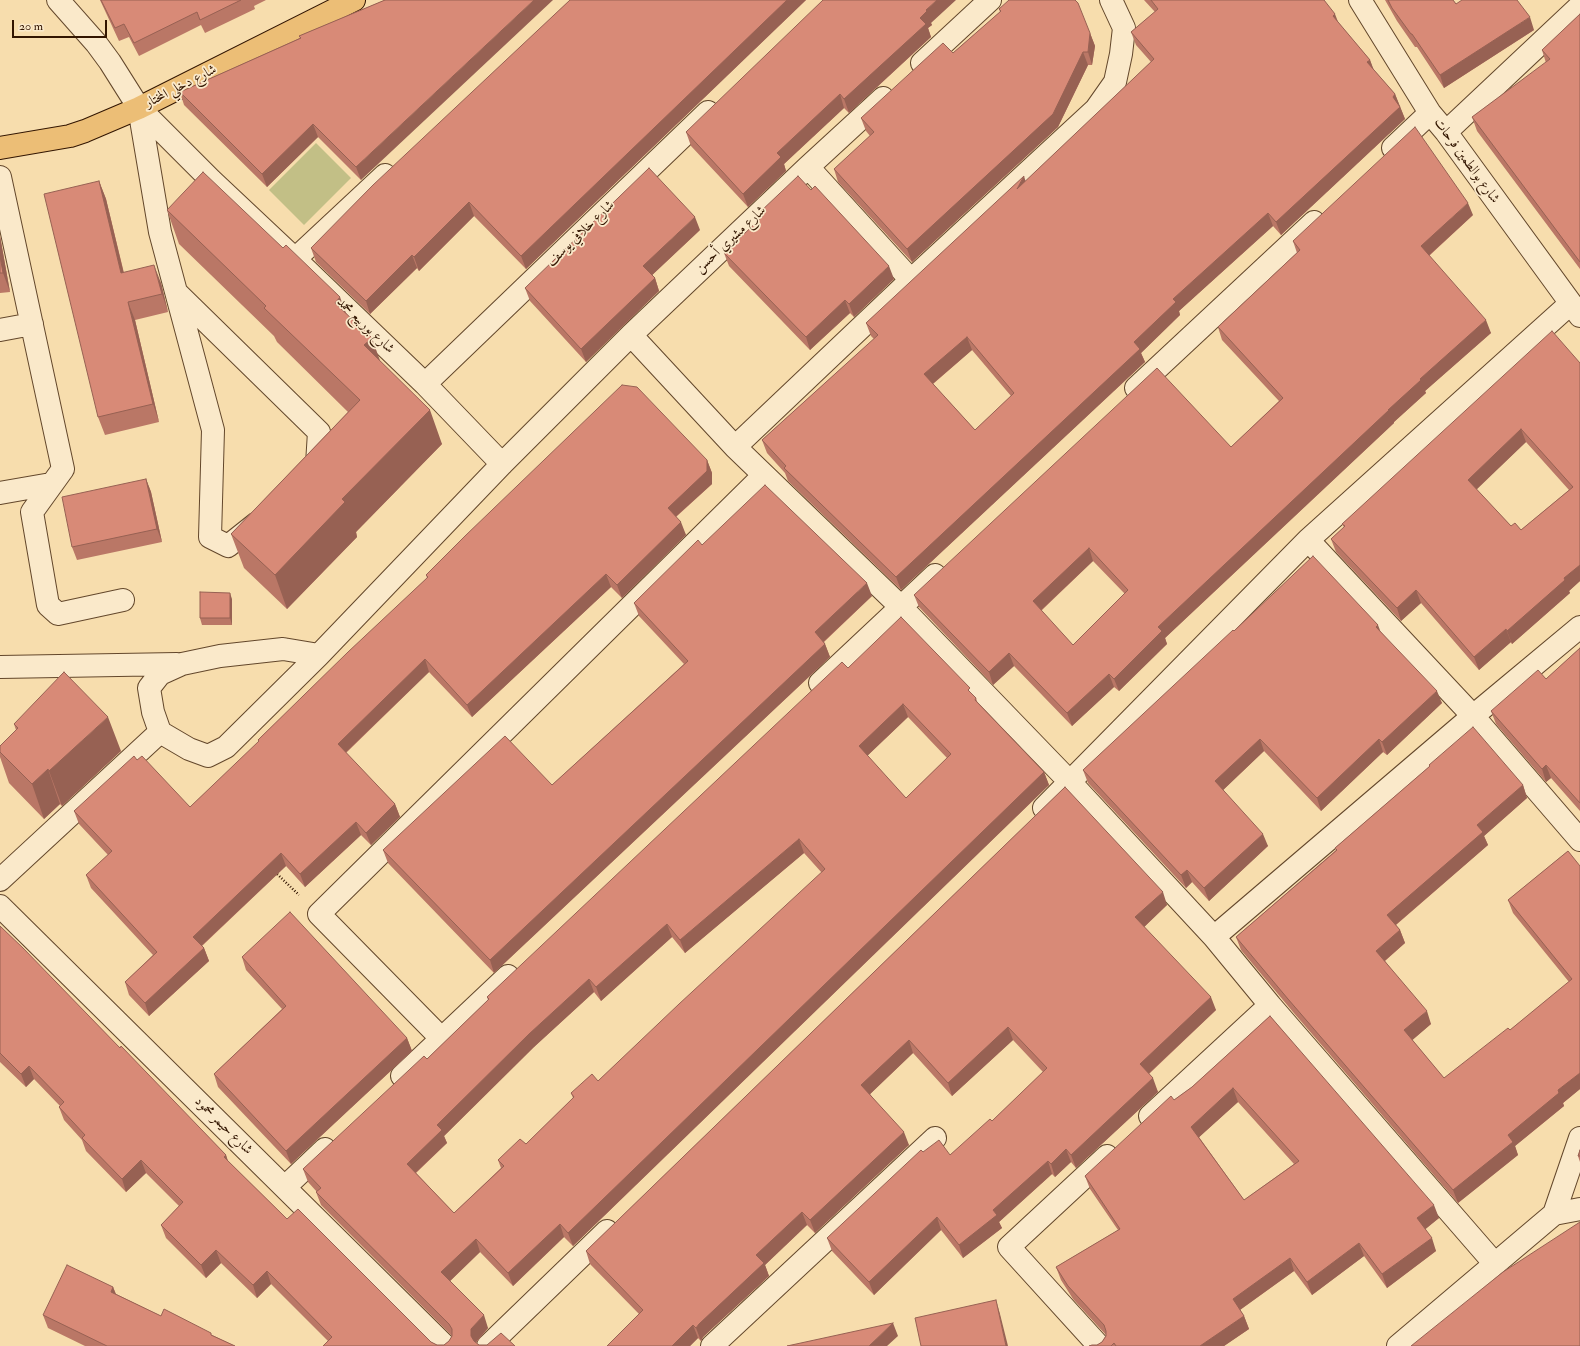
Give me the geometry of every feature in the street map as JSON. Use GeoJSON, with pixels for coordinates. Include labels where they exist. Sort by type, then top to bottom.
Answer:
{"type":"FeatureCollection","features":[{"type":"Feature","properties":{"kind":"main road","name":"شارع دخلي المختار"},"geometry":{"type":"LineString","coordinates":[[0,148],[70,136],[139,108],[354,0]]}},
{"type":"Feature","properties":{"kind":"street"},"geometry":{"type":"LineString","coordinates":[[58,0],[96,43],[139,108],[160,232],[213,430],[210,537],[228,546],[256,524],[272,508]]}},
{"type":"Feature","properties":{"kind":"street","name":"شارع مشيري أحسن"},"geometry":{"type":"LineString","coordinates":[[160,732],[189,749],[208,756],[226,747],[319,655],[502,464],[631,335],[808,167],[990,0]]}},
{"type":"Feature","properties":{"kind":"street"},"geometry":{"type":"LineString","coordinates":[[735,447],[1096,109],[1115,82],[1121,54],[1124,28],[1111,0]]}},
{"type":"Feature","properties":{"kind":"street","name":"شارع بوالطمين فرحات"},"geometry":{"type":"LineString","coordinates":[[1360,0],[1430,113],[1446,132],[1575,310]]}},
{"type":"Feature","properties":{"kind":"street"},"geometry":{"type":"LineString","coordinates":[[1446,132],[1580,6]]}},
{"type":"Feature","properties":{"kind":"street","name":"شارع خلافي يوسف"},"geometry":{"type":"LineString","coordinates":[[425,384],[722,99]]}},
{"type":"Feature","properties":{"kind":"street","name":"شارع بوربيع محمد"},"geometry":{"type":"LineString","coordinates":[[139,108],[211,180],[296,259],[425,384],[502,464]]}},
{"type":"Feature","properties":{"kind":"street"},"geometry":{"type":"LineString","coordinates":[[1378,162],[1430,113]]}},
{"type":"Feature","properties":{"kind":"street"},"geometry":{"type":"LineString","coordinates":[[296,259],[399,162]]}},
{"type":"Feature","properties":{"kind":"street"},"geometry":{"type":"LineString","coordinates":[[808,167],[912,280]]}},
{"type":"Feature","properties":{"kind":"street"},"geometry":{"type":"LineString","coordinates":[[0,177],[63,468],[32,512],[48,605],[58,614],[123,600]]}},
{"type":"Feature","properties":{"kind":"street"},"geometry":{"type":"LineString","coordinates":[[196,196],[211,180]]}},
{"type":"Feature","properties":{"kind":"street"},"geometry":{"type":"LineString","coordinates":[[1122,401],[1326,211]]}},
{"type":"Feature","properties":{"kind":"street"},"geometry":{"type":"LineString","coordinates":[[160,232],[175,216]]}},
{"type":"Feature","properties":{"kind":"street"},"geometry":{"type":"LineString","coordinates":[[177,293],[319,432],[317,464],[294,486]]}},
{"type":"Feature","properties":{"kind":"street"},"geometry":{"type":"LineString","coordinates":[[1030,821],[1308,540],[1575,310]]}},
{"type":"Feature","properties":{"kind":"street"},"geometry":{"type":"LineString","coordinates":[[0,330],[32,324]]}},
{"type":"Feature","properties":{"kind":"street"},"geometry":{"type":"LineString","coordinates":[[631,335],[735,447],[901,607],[1070,782],[1214,937],[1270,1005],[1494,1264]]}},
{"type":"Feature","properties":{"kind":"street"},"geometry":{"type":"LineString","coordinates":[[442,1039],[319,914],[764,475]]}},
{"type":"Feature","properties":{"kind":"street"},"geometry":{"type":"LineString","coordinates":[[0,493],[51,484]]}},
{"type":"Feature","properties":{"kind":"street"},"geometry":{"type":"LineString","coordinates":[[1308,540],[1473,716],[1580,840]]}},
{"type":"Feature","properties":{"kind":"street"},"geometry":{"type":"LineString","coordinates":[[808,694],[948,564]]}},
{"type":"Feature","properties":{"kind":"street"},"geometry":{"type":"LineString","coordinates":[[1214,937],[1473,716],[1580,627]]}},
{"type":"Feature","properties":{"kind":"street"},"geometry":{"type":"LineString","coordinates":[[0,667],[182,664],[220,656],[283,649],[319,655]]}},
{"type":"Feature","properties":{"kind":"street"},"geometry":{"type":"LineString","coordinates":[[0,880],[160,732],[153,712],[149,688],[160,674],[182,664]]}},
{"type":"Feature","properties":{"kind":"street","name":"شارع حيمر محمود"},"geometry":{"type":"LineString","coordinates":[[0,906],[445,1346]]}},
{"type":"Feature","properties":{"kind":"street"},"geometry":{"type":"LineString","coordinates":[[390,1088],[523,962]]}},
{"type":"Feature","properties":{"kind":"street"},"geometry":{"type":"LineString","coordinates":[[1137,1129],[1270,1005]]}},
{"type":"Feature","properties":{"kind":"street"},"geometry":{"type":"LineString","coordinates":[[285,1187],[337,1138]]}},
{"type":"Feature","properties":{"kind":"street"},"geometry":{"type":"LineString","coordinates":[[712,1346],[935,1138]]}},
{"type":"Feature","properties":{"kind":"street"},"geometry":{"type":"LineString","coordinates":[[1554,1214],[1580,1138]]}},
{"type":"Feature","properties":{"kind":"street"},"geometry":{"type":"LineString","coordinates":[[1099,1346],[1009,1247],[1119,1145]]}},
{"type":"Feature","properties":{"kind":"street"},"geometry":{"type":"LineString","coordinates":[[1398,1346],[1554,1214],[1580,1209]]}},
{"type":"Feature","properties":{"kind":"street"},"geometry":{"type":"LineString","coordinates":[[488,1346],[619,1219]]}},
{"type":"Feature","properties":{"kind":"path"},"geometry":{"type":"LineString","coordinates":[[271,869],[319,914]]}},
{"type":"Feature","properties":{"kind":"shaded area"},"geometry":{"type":"Polygon","coordinates":[[[316,143],[351,178],[304,225],[269,190],[316,143]]]}},
{"type":"Feature","properties":{"kind":"building"},"geometry":{"type":"Polygon","coordinates":[[[101,0],[241,0],[200,20],[197,12],[134,43],[124,24],[115,28],[101,0]]]}},
{"type":"Feature","properties":{"kind":"building"},"geometry":{"type":"Polygon","coordinates":[[[385,0],[534,0],[356,167],[313,124],[262,174],[180,92],[301,38],[299,36],[385,0]]]}},
{"type":"Feature","properties":{"kind":"building"},"geometry":{"type":"Polygon","coordinates":[[[570,0],[787,0],[521,256],[469,202],[414,257],[412,255],[366,301],[311,248],[373,185],[570,0]]]}},
{"type":"Feature","properties":{"kind":"building"},"geometry":{"type":"Polygon","coordinates":[[[823,0],[937,0],[920,18],[926,24],[844,99],[840,94],[777,153],[781,157],[743,194],[686,132],[823,0]]]}},
{"type":"Feature","properties":{"kind":"building"},"geometry":{"type":"Polygon","coordinates":[[[1009,0],[1075,0],[1078,3],[1090,33],[1088,52],[1083,52],[1053,114],[907,249],[834,169],[874,132],[861,118],[943,43],[953,53],[1001,11],[999,9],[1009,0]]]}},
{"type":"Feature","properties":{"kind":"building"},"geometry":{"type":"Polygon","coordinates":[[[1151,0],[1324,0],[1335,14],[1333,16],[1370,60],[1367,62],[1395,94],[1393,97],[1400,107],[1276,222],[1268,213],[1173,299],[1176,302],[1134,342],[1140,349],[896,577],[784,468],[786,466],[762,440],[878,335],[866,323],[1024,176],[1017,189],[1154,59],[1131,32],[1158,9],[1151,0]],[[967,337],[924,374],[975,430],[1014,393],[967,337]]]}},
{"type":"Feature","properties":{"kind":"building"},"geometry":{"type":"Polygon","coordinates":[[[1388,0],[1453,0],[1456,4],[1462,0],[1517,0],[1530,17],[1440,75],[1392,8],[1388,0]]]}},
{"type":"Feature","properties":{"kind":"building"},"geometry":{"type":"Polygon","coordinates":[[[1580,14],[1580,262],[1472,117],[1550,59],[1542,50],[1580,14]]]}},
{"type":"Feature","properties":{"kind":"building"},"geometry":{"type":"Polygon","coordinates":[[[1415,127],[1468,203],[1421,246],[1486,320],[1420,379],[1421,380],[1158,627],[1162,631],[1114,679],[1109,674],[1067,713],[1009,653],[989,672],[914,595],[1157,368],[1231,447],[1283,398],[1218,327],[1300,250],[1293,241],[1415,127]],[[1089,548],[1033,601],[1073,645],[1128,590],[1089,548]]]}},
{"type":"Feature","properties":{"kind":"building"},"geometry":{"type":"Polygon","coordinates":[[[649,168],[695,217],[643,266],[655,278],[581,349],[525,288],[649,168]]]}},
{"type":"Feature","properties":{"kind":"building"},"geometry":{"type":"Polygon","coordinates":[[[203,172],[283,248],[286,245],[340,297],[335,303],[372,338],[364,345],[430,410],[342,499],[345,502],[275,575],[231,534],[360,400],[264,308],[266,306],[167,210],[203,172]]]}},
{"type":"Feature","properties":{"kind":"building"},"geometry":{"type":"Polygon","coordinates":[[[798,176],[811,190],[815,186],[889,266],[849,304],[845,300],[806,337],[724,253],[763,216],[760,212],[798,176]]]}},
{"type":"Feature","properties":{"kind":"building"},"geometry":{"type":"Polygon","coordinates":[[[99,181],[121,273],[154,265],[162,294],[128,302],[153,404],[98,417],[44,194],[99,181]]]}},
{"type":"Feature","properties":{"kind":"building"},"geometry":{"type":"Polygon","coordinates":[[[0,256],[3,273],[0,273],[0,256]]]}},
{"type":"Feature","properties":{"kind":"building"},"geometry":{"type":"Polygon","coordinates":[[[1552,331],[1580,363],[1580,565],[1507,631],[1506,629],[1474,657],[1416,590],[1397,608],[1331,539],[1345,526],[1342,524],[1552,331]],[[1521,429],[1468,480],[1511,526],[1515,523],[1521,530],[1573,487],[1521,429]]]}},
{"type":"Feature","properties":{"kind":"building"},"geometry":{"type":"Polygon","coordinates":[[[622,385],[637,387],[707,460],[707,471],[668,508],[681,522],[617,585],[606,574],[467,705],[425,659],[338,744],[395,804],[366,833],[356,822],[300,874],[281,853],[193,937],[204,948],[145,1003],[125,982],[157,952],[86,875],[112,851],[74,811],[134,756],[137,760],[142,756],[190,807],[259,741],[258,740],[348,652],[428,577],[426,575],[465,536],[622,385]]]}},
{"type":"Feature","properties":{"kind":"building"},"geometry":{"type":"Polygon","coordinates":[[[146,479],[157,529],[72,547],[62,497],[146,479]]]}},
{"type":"Feature","properties":{"kind":"building"},"geometry":{"type":"Polygon","coordinates":[[[765,485],[867,583],[815,632],[825,644],[490,960],[383,850],[505,736],[552,785],[688,661],[634,603],[698,540],[702,545],[765,485]]]}},
{"type":"Feature","properties":{"kind":"building"},"geometry":{"type":"Polygon","coordinates":[[[1313,556],[1378,625],[1376,627],[1437,691],[1382,742],[1379,739],[1317,798],[1260,739],[1215,781],[1263,834],[1204,888],[1187,870],[1181,875],[1083,770],[1313,556]]]}},
{"type":"Feature","properties":{"kind":"building"},"geometry":{"type":"Polygon","coordinates":[[[200,592],[230,593],[230,618],[200,618],[200,592]]]}},
{"type":"Feature","properties":{"kind":"building"},"geometry":{"type":"Polygon","coordinates":[[[901,617],[970,688],[968,690],[976,698],[975,700],[1044,772],[568,1233],[560,1224],[508,1273],[476,1239],[441,1272],[484,1315],[471,1329],[471,1336],[474,1341],[479,1345],[487,1345],[501,1333],[515,1346],[323,1346],[332,1337],[267,1271],[253,1285],[216,1250],[201,1265],[161,1225],[183,1202],[141,1160],[122,1179],[82,1138],[85,1135],[59,1107],[64,1102],[29,1066],[21,1074],[0,1053],[0,926],[120,1048],[121,1046],[226,1155],[224,1157],[287,1219],[298,1209],[431,1342],[437,1345],[444,1345],[452,1336],[452,1329],[449,1324],[316,1192],[321,1188],[303,1169],[424,1056],[427,1059],[489,999],[487,997],[842,662],[848,668],[901,617]],[[903,704],[859,746],[906,798],[951,754],[903,704]],[[799,839],[680,940],[667,924],[596,987],[589,979],[529,1034],[437,1125],[442,1130],[407,1164],[454,1213],[504,1166],[498,1160],[520,1139],[526,1144],[574,1097],[571,1093],[592,1074],[598,1081],[825,869],[799,839]]]}},
{"type":"Feature","properties":{"kind":"building"},"geometry":{"type":"Polygon","coordinates":[[[1580,648],[1580,803],[1546,765],[1542,769],[1491,711],[1538,670],[1546,679],[1580,648]]]}},
{"type":"Feature","properties":{"kind":"building"},"geometry":{"type":"Polygon","coordinates":[[[64,672],[108,717],[49,771],[48,769],[32,784],[0,752],[0,746],[18,728],[14,724],[64,672]]]}},
{"type":"Feature","properties":{"kind":"building"},"geometry":{"type":"Polygon","coordinates":[[[1473,727],[1523,785],[1477,825],[1483,832],[1387,915],[1400,930],[1376,951],[1427,1011],[1404,1030],[1444,1078],[1508,1028],[1510,1030],[1572,979],[1508,900],[1568,851],[1580,866],[1580,1073],[1558,1090],[1559,1093],[1508,1135],[1513,1142],[1453,1190],[1236,937],[1337,850],[1335,848],[1473,727]]]}},
{"type":"Feature","properties":{"kind":"building"},"geometry":{"type":"Polygon","coordinates":[[[1065,787],[1163,892],[1135,917],[1211,997],[1140,1064],[1153,1078],[1071,1155],[1066,1149],[1051,1164],[1048,1161],[993,1210],[997,1215],[959,1245],[937,1217],[869,1282],[827,1238],[921,1150],[923,1152],[939,1140],[950,1155],[990,1119],[992,1121],[1047,1068],[1008,1027],[948,1083],[909,1040],[861,1085],[904,1132],[810,1220],[802,1212],[756,1255],[764,1263],[696,1328],[693,1325],[672,1346],[607,1346],[643,1310],[586,1251],[1065,787]]]}},
{"type":"Feature","properties":{"kind":"building"},"geometry":{"type":"Polygon","coordinates":[[[290,912],[407,1038],[286,1151],[214,1074],[286,1006],[242,957],[290,912]]]}},
{"type":"Feature","properties":{"kind":"building"},"geometry":{"type":"Polygon","coordinates":[[[1270,1016],[1434,1205],[1417,1218],[1432,1238],[1382,1274],[1359,1243],[1307,1282],[1290,1258],[1233,1299],[1244,1316],[1200,1346],[1116,1346],[1114,1343],[1111,1346],[1089,1346],[1097,1345],[1102,1342],[1106,1336],[1104,1325],[1068,1286],[1056,1267],[1120,1229],[1085,1176],[1171,1096],[1174,1100],[1192,1087],[1270,1016]],[[1233,1088],[1191,1127],[1244,1200],[1299,1161],[1233,1088]]]}},
{"type":"Feature","properties":{"kind":"building"},"geometry":{"type":"Polygon","coordinates":[[[1580,1222],[1580,1346],[1411,1346],[1503,1272],[1580,1222]]]}},
{"type":"Feature","properties":{"kind":"building"},"geometry":{"type":"Polygon","coordinates":[[[67,1265],[113,1287],[111,1292],[161,1316],[164,1309],[211,1333],[211,1335],[235,1346],[107,1346],[43,1315],[67,1265]]]}},
{"type":"Feature","properties":{"kind":"building"},"geometry":{"type":"Polygon","coordinates":[[[996,1300],[1006,1346],[921,1346],[915,1318],[996,1300]]]}},
{"type":"Feature","properties":{"kind":"building"},"geometry":{"type":"Polygon","coordinates":[[[893,1323],[869,1346],[787,1346],[893,1323]]]}}]}
